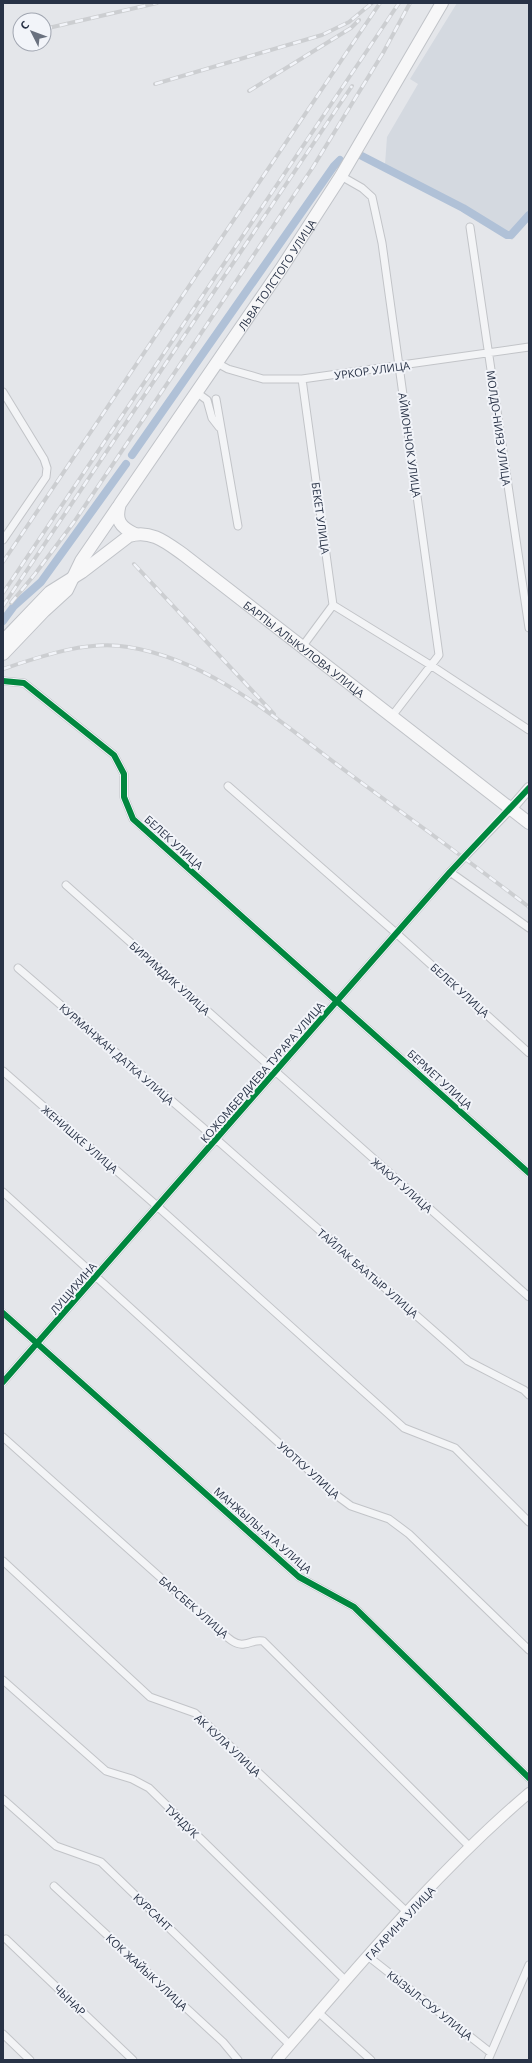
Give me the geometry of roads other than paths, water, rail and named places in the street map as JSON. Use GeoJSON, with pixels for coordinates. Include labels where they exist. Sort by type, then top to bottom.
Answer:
{"type":"FeatureCollection","features":[{"type":"Feature","properties":{"kind":"main road","name":"ЛЬВА ТОЛСТОГО УЛИЦА"},"geometry":{"type":"LineString","coordinates":[[3,654],[44,611],[67,590],[81,561],[282,269],[341,176],[442,3]]}},
{"type":"Feature","properties":{"kind":"main road"},"geometry":{"type":"LineString","coordinates":[[120,504],[117,512],[120,524],[124,529],[135,534]]}},
{"type":"Feature","properties":{"kind":"main road"},"geometry":{"type":"LineString","coordinates":[[3,641],[38,602],[58,584],[73,577],[116,545],[135,534]]}},
{"type":"Feature","properties":{"kind":"main road","name":"БАРПЫ АЛЫКУЛОВА УЛИЦА"},"geometry":{"type":"LineString","coordinates":[[135,534],[151,535],[172,546],[529,823]]}},
{"type":"Feature","properties":{"kind":"main road"},"geometry":{"type":"LineString","coordinates":[[510,809],[529,788]]}},
{"type":"Feature","properties":{"kind":"main road","name":"ГАГАРИНА УЛИЦА"},"geometry":{"type":"LineString","coordinates":[[277,2060],[346,1981],[470,1847],[529,1793]]}},
{"type":"Feature","properties":{"kind":"street","name":"АЙМОНЧОК УЛИЦА"},"geometry":{"type":"LineString","coordinates":[[341,176],[368,192],[373,203],[387,278],[390,311],[439,655],[392,716]]}},
{"type":"Feature","properties":{"kind":"street","name":"МОЛДО-НИЯЗ УЛИЦА"},"geometry":{"type":"LineString","coordinates":[[470,227],[529,628]]}},
{"type":"Feature","properties":{"kind":"street","name":"УРКОР УЛИЦА"},"geometry":{"type":"LineString","coordinates":[[217,363],[235,372],[263,379],[302,380],[529,347]]}},
{"type":"Feature","properties":{"kind":"street","name":"БЕКЕТ УЛИЦА"},"geometry":{"type":"LineString","coordinates":[[302,380],[333,605]]}},
{"type":"Feature","properties":{"kind":"street"},"geometry":{"type":"LineString","coordinates":[[3,392],[44,459],[47,468],[46,477],[3,540]]}},
{"type":"Feature","properties":{"kind":"street"},"geometry":{"type":"LineString","coordinates":[[196,392],[207,400],[212,418],[220,429]]}},
{"type":"Feature","properties":{"kind":"street"},"geometry":{"type":"LineString","coordinates":[[216,399],[238,526]]}},
{"type":"Feature","properties":{"kind":"street"},"geometry":{"type":"LineString","coordinates":[[302,647],[333,605],[432,666],[529,730]]}},
{"type":"Feature","properties":{"kind":"street","name":"БЕЛЕК УЛИЦА"},"geometry":{"type":"LineString","coordinates":[[3,681],[24,683],[114,755],[124,774],[124,797],[133,819],[337,1000]]}},
{"type":"Feature","properties":{"kind":"street","name":"БЕЛЕК УЛИЦА"},"geometry":{"type":"LineString","coordinates":[[228,786],[396,933],[529,1053]]}},
{"type":"Feature","properties":{"kind":"street","name":"КОЖОМБЕРДИЕВА ТУРАРА УЛИЦА"},"geometry":{"type":"LineString","coordinates":[[157,1206],[450,872],[510,809]]}},
{"type":"Feature","properties":{"kind":"street"},"geometry":{"type":"LineString","coordinates":[[450,872],[529,928]]}},
{"type":"Feature","properties":{"kind":"street","name":"БИРИМДИК УЛИЦА"},"geometry":{"type":"LineString","coordinates":[[66,885],[275,1072]]}},
{"type":"Feature","properties":{"kind":"street","name":"КУРМАНЖАН ДАТКА УЛИЦА"},"geometry":{"type":"LineString","coordinates":[[18,968],[216,1139]]}},
{"type":"Feature","properties":{"kind":"street","name":"БЕРМЕТ УЛИЦА"},"geometry":{"type":"LineString","coordinates":[[337,1000],[529,1173]]}},
{"type":"Feature","properties":{"kind":"street","name":"ЖЕНИШКЕ УЛИЦА"},"geometry":{"type":"LineString","coordinates":[[3,1071],[157,1206],[404,1428],[455,1448],[529,1522]]}},
{"type":"Feature","properties":{"kind":"street","name":"ЖАКУТ УЛИЦА"},"geometry":{"type":"LineString","coordinates":[[275,1072],[529,1297]]}},
{"type":"Feature","properties":{"kind":"street","name":"ТАЙЛАК БААТЫР УЛИЦА"},"geometry":{"type":"LineString","coordinates":[[216,1139],[468,1361],[524,1390],[529,1396]]}},
{"type":"Feature","properties":{"kind":"street","name":"УЮТКУ УЛИЦА"},"geometry":{"type":"LineString","coordinates":[[3,1192],[336,1495],[351,1506],[389,1519],[409,1534],[529,1650]]}},
{"type":"Feature","properties":{"kind":"street","name":"ЛУЩИХИНА"},"geometry":{"type":"LineString","coordinates":[[3,1382],[157,1206]]}},
{"type":"Feature","properties":{"kind":"street","name":"МАНЖЫЛЫ-АТА УЛИЦА"},"geometry":{"type":"LineString","coordinates":[[3,1313],[299,1577],[354,1607],[529,1778]]}},
{"type":"Feature","properties":{"kind":"street","name":"БАРСБЕК УЛИЦА"},"geometry":{"type":"LineString","coordinates":[[3,1437],[217,1628],[237,1644],[244,1644],[254,1640],[263,1641],[470,1847]]}},
{"type":"Feature","properties":{"kind":"street","name":"АК КУЛА УЛИЦА"},"geometry":{"type":"LineString","coordinates":[[3,1561],[150,1697],[194,1713],[408,1913]]}},
{"type":"Feature","properties":{"kind":"street","name":"ТУНДУК"},"geometry":{"type":"LineString","coordinates":[[3,1680],[106,1771],[132,1779],[149,1788],[346,1981]]}},
{"type":"Feature","properties":{"kind":"street","name":"КУРСАНТ"},"geometry":{"type":"LineString","coordinates":[[3,1799],[56,1846],[101,1862],[290,2045]]}},
{"type":"Feature","properties":{"kind":"street","name":"КОК ЖАЙЫК УЛИЦА"},"geometry":{"type":"LineString","coordinates":[[54,1886],[223,2042],[238,2060]]}},
{"type":"Feature","properties":{"kind":"street","name":"ЧЫНАР"},"geometry":{"type":"LineString","coordinates":[[6,1939],[133,2060]]}},
{"type":"Feature","properties":{"kind":"street","name":"КЫЗЫЛ-СУУ УЛИЦА"},"geometry":{"type":"LineString","coordinates":[[369,1957],[489,2056]]}},
{"type":"Feature","properties":{"kind":"street"},"geometry":{"type":"LineString","coordinates":[[489,2056],[529,1965]]}},
{"type":"Feature","properties":{"kind":"street"},"geometry":{"type":"LineString","coordinates":[[318,2012],[371,2060]]}},
{"type":"Feature","properties":{"kind":"street"},"geometry":{"type":"LineString","coordinates":[[3,2034],[30,2060]]}},
{"type":"Feature","properties":{"kind":"waterway"},"geometry":{"type":"LineString","coordinates":[[360,155],[463,208],[507,235],[511,235],[529,215]]}},
{"type":"Feature","properties":{"kind":"waterway"},"geometry":{"type":"LineString","coordinates":[[132,455],[334,166],[340,160]]}},
{"type":"Feature","properties":{"kind":"waterway"},"geometry":{"type":"LineString","coordinates":[[3,621],[14,606],[41,582],[126,464]]}},
{"type":"Feature","properties":{"kind":"railway"},"geometry":{"type":"LineString","coordinates":[[52,27],[157,3]]}},
{"type":"Feature","properties":{"kind":"railway"},"geometry":{"type":"LineString","coordinates":[[155,84],[322,35],[349,22],[372,3]]}},
{"type":"Feature","properties":{"kind":"railway"},"geometry":{"type":"LineString","coordinates":[[3,562],[380,3]]}},
{"type":"Feature","properties":{"kind":"railway"},"geometry":{"type":"LineString","coordinates":[[3,593],[399,3]]}},
{"type":"Feature","properties":{"kind":"railway"},"geometry":{"type":"LineString","coordinates":[[11,603],[74,522],[313,167],[383,53],[410,3]]}},
{"type":"Feature","properties":{"kind":"railway"},"geometry":{"type":"LineString","coordinates":[[249,91],[351,28],[359,20]]}},
{"type":"Feature","properties":{"kind":"railway"},"geometry":{"type":"LineString","coordinates":[[3,606],[352,86]]}},
{"type":"Feature","properties":{"kind":"railway"},"geometry":{"type":"LineString","coordinates":[[134,564],[274,714]]}},
{"type":"Feature","properties":{"kind":"railway"},"geometry":{"type":"LineString","coordinates":[[3,669],[65,650],[81,647],[112,645],[159,654],[188,665],[217,679],[271,714],[529,907]]}}]}
